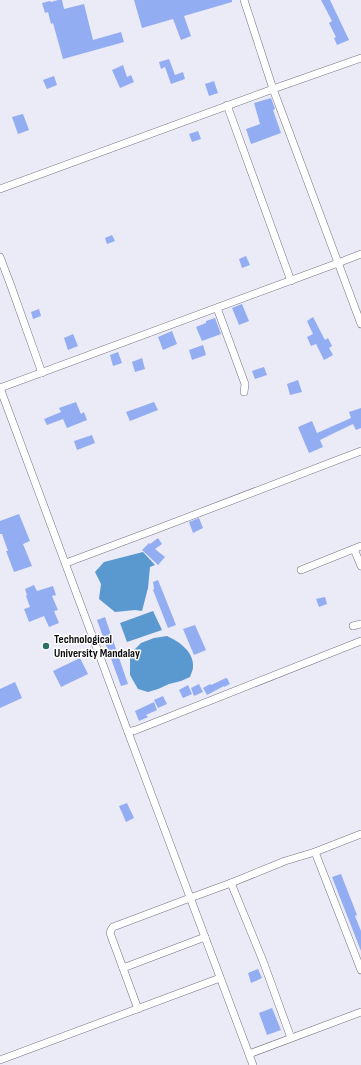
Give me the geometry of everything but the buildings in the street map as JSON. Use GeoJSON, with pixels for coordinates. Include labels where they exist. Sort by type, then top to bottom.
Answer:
{"type":"FeatureCollection","features":[{"type":"Feature","properties":{"kind":"street"},"geometry":{"type":"LineString","coordinates":[[244,0],[273,89],[361,324]]}},
{"type":"Feature","properties":{"kind":"street"},"geometry":{"type":"LineString","coordinates":[[0,189],[361,58]]}},
{"type":"Feature","properties":{"kind":"street"},"geometry":{"type":"LineString","coordinates":[[228,106],[291,281]]}},
{"type":"Feature","properties":{"kind":"street"},"geometry":{"type":"LineString","coordinates":[[253,1065],[0,388],[338,264],[361,254]]}},
{"type":"Feature","properties":{"kind":"street"},"geometry":{"type":"LineString","coordinates":[[0,257],[42,373]]}},
{"type":"Feature","properties":{"kind":"street"},"geometry":{"type":"LineString","coordinates":[[217,308],[245,384],[244,392]]}},
{"type":"Feature","properties":{"kind":"street"},"geometry":{"type":"LineString","coordinates":[[66,563],[361,451]]}},
{"type":"Feature","properties":{"kind":"street"},"geometry":{"type":"LineString","coordinates":[[301,570],[358,548],[361,566]]}},
{"type":"Feature","properties":{"kind":"street"},"geometry":{"type":"LineString","coordinates":[[353,626],[361,624]]}},
{"type":"Feature","properties":{"kind":"street"},"geometry":{"type":"LineString","coordinates":[[128,732],[361,642]]}},
{"type":"Feature","properties":{"kind":"street"},"geometry":{"type":"LineString","coordinates":[[138,1008],[110,932],[113,927],[232,883],[285,861],[315,852],[361,834]]}},
{"type":"Feature","properties":{"kind":"street"},"geometry":{"type":"LineString","coordinates":[[315,852],[361,970]]}},
{"type":"Feature","properties":{"kind":"street"},"geometry":{"type":"LineString","coordinates":[[232,883],[263,960],[291,1038]]}},
{"type":"Feature","properties":{"kind":"street"},"geometry":{"type":"LineString","coordinates":[[123,968],[205,937]]}},
{"type":"Feature","properties":{"kind":"street"},"geometry":{"type":"LineString","coordinates":[[0,1060],[220,978]]}},
{"type":"Feature","properties":{"kind":"street"},"geometry":{"type":"LineString","coordinates":[[249,1054],[361,1012]]}},
{"type":"Feature","properties":{"kind":"water"},"geometry":{"type":"Polygon","coordinates":[[[143,552],[155,565],[150,567],[148,588],[142,611],[135,610],[115,612],[99,599],[101,584],[95,572],[104,562],[143,552]]]}},
{"type":"Feature","properties":{"kind":"water"},"geometry":{"type":"Polygon","coordinates":[[[153,611],[162,630],[127,642],[120,623],[153,611]]]}},
{"type":"Feature","properties":{"kind":"water"},"geometry":{"type":"Polygon","coordinates":[[[167,636],[177,641],[189,652],[193,662],[190,677],[148,692],[138,689],[130,675],[130,656],[141,643],[154,638],[167,636]]]}},
{"type":"Feature","properties":{"kind":"place","name":"Technological University Mandalay"},"geometry":{"type":"Point","coordinates":[46,646]}}]}
